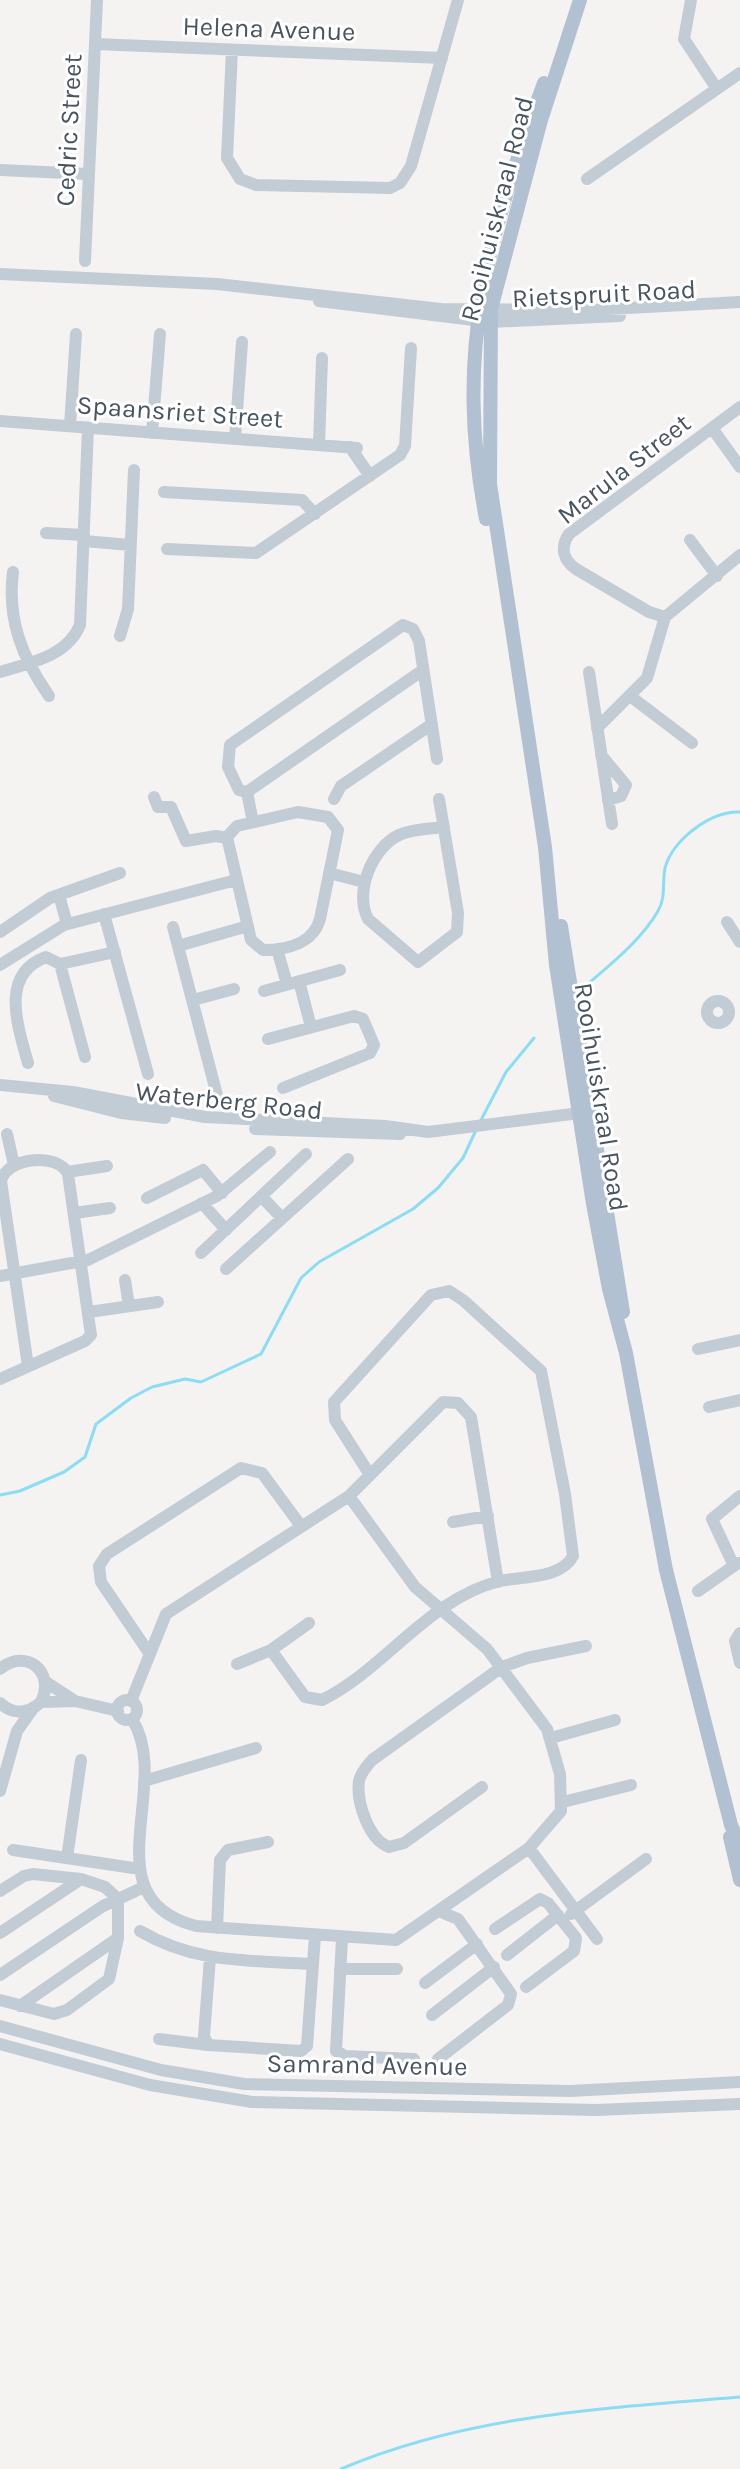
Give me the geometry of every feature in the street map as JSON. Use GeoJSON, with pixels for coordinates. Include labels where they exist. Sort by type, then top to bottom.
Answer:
{"type":"FeatureCollection","features":[{"type":"Feature","properties":{"kind":"main road","name":"Rooihuiskraal Road"},"geometry":{"type":"LineString","coordinates":[[578,0],[484,315],[490,484],[509,625],[545,847],[554,881],[585,1112],[626,1353],[669,1584],[731,1825],[740,1880]]}},
{"type":"Feature","properties":{"kind":"main road","name":"Rooihuiskraal Road"},"geometry":{"type":"LineString","coordinates":[[731,1825],[740,1846]]}},
{"type":"Feature","properties":{"kind":"street","name":"Cedric Street"},"geometry":{"type":"LineString","coordinates":[[85,261],[97,0]]}},
{"type":"Feature","properties":{"kind":"street"},"geometry":{"type":"LineString","coordinates":[[232,50],[227,158],[235,175],[246,183],[256,185],[376,190],[395,186],[411,166],[458,0]]}},
{"type":"Feature","properties":{"kind":"street"},"geometry":{"type":"LineString","coordinates":[[691,0],[684,39],[717,89]]}},
{"type":"Feature","properties":{"kind":"street","name":"Helena Avenue"},"geometry":{"type":"LineString","coordinates":[[95,44],[442,58]]}},
{"type":"Feature","properties":{"kind":"street"},"geometry":{"type":"LineString","coordinates":[[587,179],[740,73]]}},
{"type":"Feature","properties":{"kind":"street"},"geometry":{"type":"LineString","coordinates":[[0,170],[89,174]]}},
{"type":"Feature","properties":{"kind":"street","name":"Rietspruit Road"},"geometry":{"type":"LineString","coordinates":[[0,274],[201,282],[338,305],[484,315],[740,305]]}},
{"type":"Feature","properties":{"kind":"street"},"geometry":{"type":"LineString","coordinates":[[70,426],[76,334]]}},
{"type":"Feature","properties":{"kind":"street"},"geometry":{"type":"LineString","coordinates":[[152,433],[160,334]]}},
{"type":"Feature","properties":{"kind":"street"},"geometry":{"type":"LineString","coordinates":[[235,439],[242,342]]}},
{"type":"Feature","properties":{"kind":"street"},"geometry":{"type":"LineString","coordinates":[[167,549],[253,554],[403,451],[411,348]]}},
{"type":"Feature","properties":{"kind":"street"},"geometry":{"type":"LineString","coordinates":[[319,445],[322,358]]}},
{"type":"Feature","properties":{"kind":"street","name":"Marula Street"},"geometry":{"type":"LineString","coordinates":[[665,617],[649,612],[571,565],[564,555],[564,543],[569,534],[740,407]]}},
{"type":"Feature","properties":{"kind":"street","name":"Spaansriet Street"},"geometry":{"type":"LineString","coordinates":[[0,421],[353,447],[370,476]]}},
{"type":"Feature","properties":{"kind":"street"},"geometry":{"type":"LineString","coordinates":[[0,672],[57,652],[78,630],[88,428]]}},
{"type":"Feature","properties":{"kind":"street"},"geometry":{"type":"LineString","coordinates":[[712,428],[740,467]]}},
{"type":"Feature","properties":{"kind":"street"},"geometry":{"type":"LineString","coordinates":[[120,636],[128,609],[134,470]]}},
{"type":"Feature","properties":{"kind":"street"},"geometry":{"type":"LineString","coordinates":[[164,492],[302,500],[315,514]]}},
{"type":"Feature","properties":{"kind":"street"},"geometry":{"type":"LineString","coordinates":[[46,533],[130,545]]}},
{"type":"Feature","properties":{"kind":"street"},"geometry":{"type":"LineString","coordinates":[[690,540],[717,576]]}},
{"type":"Feature","properties":{"kind":"street"},"geometry":{"type":"LineString","coordinates":[[597,728],[650,673],[665,617],[740,555]]}},
{"type":"Feature","properties":{"kind":"street"},"geometry":{"type":"LineString","coordinates":[[13,572],[10,606],[26,663],[49,696]]}},
{"type":"Feature","properties":{"kind":"street"},"geometry":{"type":"LineString","coordinates":[[423,670],[247,792],[239,790],[228,767],[232,743],[396,628],[407,625],[415,631],[423,670],[437,759]]}},
{"type":"Feature","properties":{"kind":"street"},"geometry":{"type":"LineString","coordinates":[[589,672],[612,824]]}},
{"type":"Feature","properties":{"kind":"street"},"geometry":{"type":"LineString","coordinates":[[630,696],[692,743]]}},
{"type":"Feature","properties":{"kind":"street"},"geometry":{"type":"LineString","coordinates":[[334,799],[341,786],[432,724]]}},
{"type":"Feature","properties":{"kind":"street"},"geometry":{"type":"LineString","coordinates":[[601,755],[626,783],[623,794],[608,800]]}},
{"type":"Feature","properties":{"kind":"street"},"geometry":{"type":"LineString","coordinates":[[247,792],[253,822]]}},
{"type":"Feature","properties":{"kind":"street"},"geometry":{"type":"LineString","coordinates":[[154,797],[158,807],[171,807],[184,840],[216,836],[227,838]]}},
{"type":"Feature","properties":{"kind":"street"},"geometry":{"type":"LineString","coordinates":[[439,799],[444,827],[459,925],[457,932],[425,959],[416,961],[368,919],[364,882],[383,848],[396,838],[444,827]]}},
{"type":"Feature","properties":{"kind":"street"},"geometry":{"type":"LineString","coordinates":[[300,811],[328,817],[338,830],[314,935],[277,949],[266,950],[256,946],[248,926],[227,838],[235,827],[253,822],[300,811]]}},
{"type":"Feature","properties":{"kind":"street"},"geometry":{"type":"LineString","coordinates":[[0,932],[59,895],[120,873]]}},
{"type":"Feature","properties":{"kind":"street"},"geometry":{"type":"LineString","coordinates":[[329,873],[364,882]]}},
{"type":"Feature","properties":{"kind":"street"},"geometry":{"type":"LineString","coordinates":[[0,965],[67,924],[236,880]]}},
{"type":"Feature","properties":{"kind":"street"},"geometry":{"type":"LineString","coordinates":[[59,895],[67,924]]}},
{"type":"Feature","properties":{"kind":"street"},"geometry":{"type":"LineString","coordinates":[[104,914],[148,1074]]}},
{"type":"Feature","properties":{"kind":"street"},"geometry":{"type":"LineString","coordinates":[[727,922],[740,942]]}},
{"type":"Feature","properties":{"kind":"street"},"geometry":{"type":"LineString","coordinates":[[178,946],[248,926]]}},
{"type":"Feature","properties":{"kind":"street"},"geometry":{"type":"LineString","coordinates":[[173,927],[217,1095]]}},
{"type":"Feature","properties":{"kind":"street"},"geometry":{"type":"LineString","coordinates":[[277,949],[311,1027]]}},
{"type":"Feature","properties":{"kind":"street"},"geometry":{"type":"LineString","coordinates":[[28,1063],[11,1001],[12,986],[20,974],[43,957],[60,964],[115,952]]}},
{"type":"Feature","properties":{"kind":"street"},"geometry":{"type":"LineString","coordinates":[[60,964],[85,1057]]}},
{"type":"Feature","properties":{"kind":"street"},"geometry":{"type":"LineString","coordinates":[[264,991],[340,970]]}},
{"type":"Feature","properties":{"kind":"street"},"geometry":{"type":"LineString","coordinates":[[193,1000],[234,989]]}},
{"type":"Feature","properties":{"kind":"street"},"geometry":{"type":"LineString","coordinates":[[268,1039],[359,1016],[367,1025],[373,1051],[283,1088]]}},
{"type":"Feature","properties":{"kind":"street","name":"Waterberg Road"},"geometry":{"type":"LineString","coordinates":[[1,1086],[73,1092],[237,1121],[385,1126],[417,1132],[463,1130],[585,1112]]}},
{"type":"Feature","properties":{"kind":"street"},"geometry":{"type":"LineString","coordinates":[[7,1134],[14,1165]]}},
{"type":"Feature","properties":{"kind":"street"},"geometry":{"type":"LineString","coordinates":[[0,1276],[81,1263],[222,1193],[270,1152]]}},
{"type":"Feature","properties":{"kind":"street"},"geometry":{"type":"LineString","coordinates":[[201,1253],[306,1154]]}},
{"type":"Feature","properties":{"kind":"street"},"geometry":{"type":"LineString","coordinates":[[226,1269],[348,1159]]}},
{"type":"Feature","properties":{"kind":"street"},"geometry":{"type":"LineString","coordinates":[[0,1379],[87,1339],[91,1332],[67,1172],[62,1164],[52,1160],[14,1165],[3,1174],[1,1185],[28,1366]]}},
{"type":"Feature","properties":{"kind":"street"},"geometry":{"type":"LineString","coordinates":[[67,1172],[107,1166]]}},
{"type":"Feature","properties":{"kind":"street"},"geometry":{"type":"LineString","coordinates":[[147,1198],[203,1170],[222,1193]]}},
{"type":"Feature","properties":{"kind":"street"},"geometry":{"type":"LineString","coordinates":[[262,1197],[281,1217]]}},
{"type":"Feature","properties":{"kind":"street"},"geometry":{"type":"LineString","coordinates":[[202,1203],[226,1230]]}},
{"type":"Feature","properties":{"kind":"street"},"geometry":{"type":"LineString","coordinates":[[74,1213],[110,1208]]}},
{"type":"Feature","properties":{"kind":"street"},"geometry":{"type":"LineString","coordinates":[[125,1280],[129,1306]]}},
{"type":"Feature","properties":{"kind":"street"},"geometry":{"type":"LineString","coordinates":[[271,1650],[305,1697],[322,1700],[470,1591],[555,1571],[569,1563],[573,1546],[541,1371],[456,1294],[444,1290],[431,1295],[334,1402],[335,1420],[370,1475]]}},
{"type":"Feature","properties":{"kind":"street"},"geometry":{"type":"LineString","coordinates":[[89,1312],[158,1302]]}},
{"type":"Feature","properties":{"kind":"street"},"geometry":{"type":"LineString","coordinates":[[698,1349],[740,1340]]}},
{"type":"Feature","properties":{"kind":"street"},"geometry":{"type":"LineString","coordinates":[[709,1407],[740,1400]]}},
{"type":"Feature","properties":{"kind":"street"},"geometry":{"type":"LineString","coordinates":[[132,1719],[137,1712],[131,1701],[160,1624],[170,1610],[349,1496],[436,1406],[455,1402],[471,1417],[498,1582]]}},
{"type":"Feature","properties":{"kind":"street"},"geometry":{"type":"LineString","coordinates":[[149,1653],[101,1582],[99,1571],[104,1557],[241,1468],[262,1473],[301,1526]]}},
{"type":"Feature","properties":{"kind":"street"},"geometry":{"type":"LineString","coordinates":[[132,1719],[146,1746],[140,1869],[144,1887],[157,1906],[176,1920],[217,1928],[342,1939],[396,1940],[441,1912],[529,1848],[555,1821],[563,1802],[551,1738],[502,1667],[463,1625],[441,1611],[415,1587],[349,1496]]}},
{"type":"Feature","properties":{"kind":"street"},"geometry":{"type":"LineString","coordinates":[[698,1591],[737,1564],[712,1519],[740,1496]]}},
{"type":"Feature","properties":{"kind":"street"},"geometry":{"type":"LineString","coordinates":[[453,1522],[488,1516]]}},
{"type":"Feature","properties":{"kind":"street"},"geometry":{"type":"LineString","coordinates":[[237,1664],[271,1650],[309,1623]]}},
{"type":"Feature","properties":{"kind":"street"},"geometry":{"type":"LineString","coordinates":[[740,1633],[735,1641],[740,1663]]}},
{"type":"Feature","properties":{"kind":"street"},"geometry":{"type":"LineString","coordinates":[[482,1787],[404,1843],[389,1847],[371,1832],[359,1788],[361,1773],[372,1760],[502,1667],[527,1658],[586,1646]]}},
{"type":"Feature","properties":{"kind":"street"},"geometry":{"type":"LineString","coordinates":[[0,1669],[15,1660],[32,1662],[46,1682],[75,1701]]}},
{"type":"Feature","properties":{"kind":"street"},"geometry":{"type":"LineString","coordinates":[[0,1791],[17,1731],[37,1705],[46,1682]]}},
{"type":"Feature","properties":{"kind":"street"},"geometry":{"type":"LineString","coordinates":[[0,1703],[20,1712],[37,1705],[75,1701],[118,1711],[124,1719],[132,1719]]}},
{"type":"Feature","properties":{"kind":"street"},"geometry":{"type":"LineString","coordinates":[[118,1711],[122,1702],[131,1701]]}},
{"type":"Feature","properties":{"kind":"street"},"geometry":{"type":"LineString","coordinates":[[551,1738],[615,1720]]}},
{"type":"Feature","properties":{"kind":"street"},"geometry":{"type":"LineString","coordinates":[[144,1781],[256,1748]]}},
{"type":"Feature","properties":{"kind":"street"},"geometry":{"type":"LineString","coordinates":[[67,1858],[81,1760]]}},
{"type":"Feature","properties":{"kind":"street"},"geometry":{"type":"LineString","coordinates":[[563,1802],[631,1785]]}},
{"type":"Feature","properties":{"kind":"street"},"geometry":{"type":"LineString","coordinates":[[217,1928],[220,1860],[228,1850],[268,1842]]}},
{"type":"Feature","properties":{"kind":"street"},"geometry":{"type":"LineString","coordinates":[[529,1848],[597,1939]]}},
{"type":"Feature","properties":{"kind":"street"},"geometry":{"type":"LineString","coordinates":[[13,1850],[140,1869]]}},
{"type":"Feature","properties":{"kind":"street"},"geometry":{"type":"LineString","coordinates":[[507,1955],[646,1859]]}},
{"type":"Feature","properties":{"kind":"street"},"geometry":{"type":"LineString","coordinates":[[0,1891],[29,1874],[81,1879],[105,1887],[118,1899],[118,1938],[112,1972],[101,1988],[61,2013],[48,2015],[0,2000]]}},
{"type":"Feature","properties":{"kind":"street"},"geometry":{"type":"LineString","coordinates":[[0,1933],[81,1879]]}},
{"type":"Feature","properties":{"kind":"street"},"geometry":{"type":"LineString","coordinates":[[0,1975],[118,1899],[144,1887]]}},
{"type":"Feature","properties":{"kind":"street"},"geometry":{"type":"LineString","coordinates":[[495,1929],[540,1899],[576,1938],[576,1948],[526,1987]]}},
{"type":"Feature","properties":{"kind":"street"},"geometry":{"type":"LineString","coordinates":[[438,2059],[508,2005],[509,1989],[458,1919],[441,1912]]}},
{"type":"Feature","properties":{"kind":"street"},"geometry":{"type":"LineString","coordinates":[[140,1931],[172,1949],[210,1958],[311,1964]]}},
{"type":"Feature","properties":{"kind":"street"},"geometry":{"type":"LineString","coordinates":[[159,2039],[304,2050],[315,1936]]}},
{"type":"Feature","properties":{"kind":"street"},"geometry":{"type":"LineString","coordinates":[[20,2006],[118,1938]]}},
{"type":"Feature","properties":{"kind":"street"},"geometry":{"type":"LineString","coordinates":[[342,1939],[336,2051],[345,2056],[414,2059]]}},
{"type":"Feature","properties":{"kind":"street"},"geometry":{"type":"LineString","coordinates":[[425,1983],[477,1944]]}},
{"type":"Feature","properties":{"kind":"street"},"geometry":{"type":"LineString","coordinates":[[208,2045],[204,2036],[210,1958]]}},
{"type":"Feature","properties":{"kind":"street"},"geometry":{"type":"LineString","coordinates":[[432,2015],[494,1967]]}},
{"type":"Feature","properties":{"kind":"street"},"geometry":{"type":"LineString","coordinates":[[340,1969],[397,1969]]}},
{"type":"Feature","properties":{"kind":"street","name":"Samrand Avenue"},"geometry":{"type":"LineString","coordinates":[[0,2026],[161,2070],[244,2084],[570,2091],[740,2082]]}},
{"type":"Feature","properties":{"kind":"street","name":"Samrand Avenue"},"geometry":{"type":"LineString","coordinates":[[0,2044],[150,2085],[252,2102],[596,2110],[740,2104]]}},
{"type":"Feature","properties":{"kind":"waterway"},"geometry":{"type":"LineString","coordinates":[[589,983],[635,941],[658,911],[663,896],[665,868],[684,837],[717,816],[740,812]]}},
{"type":"Feature","properties":{"kind":"waterway"},"geometry":{"type":"LineString","coordinates":[[480,1122],[506,1072],[534,1038]]}},
{"type":"Feature","properties":{"kind":"waterway"},"geometry":{"type":"LineString","coordinates":[[0,1495],[20,1491],[64,1472],[85,1457],[96,1424],[131,1398],[152,1387],[185,1379],[201,1382],[261,1354],[301,1278],[319,1262],[413,1209],[438,1188],[463,1158],[477,1128]]}},
{"type":"Feature","properties":{"kind":"waterway"},"geometry":{"type":"LineString","coordinates":[[341,2469],[389,2451],[487,2425],[588,2410],[740,2397]]}}]}
